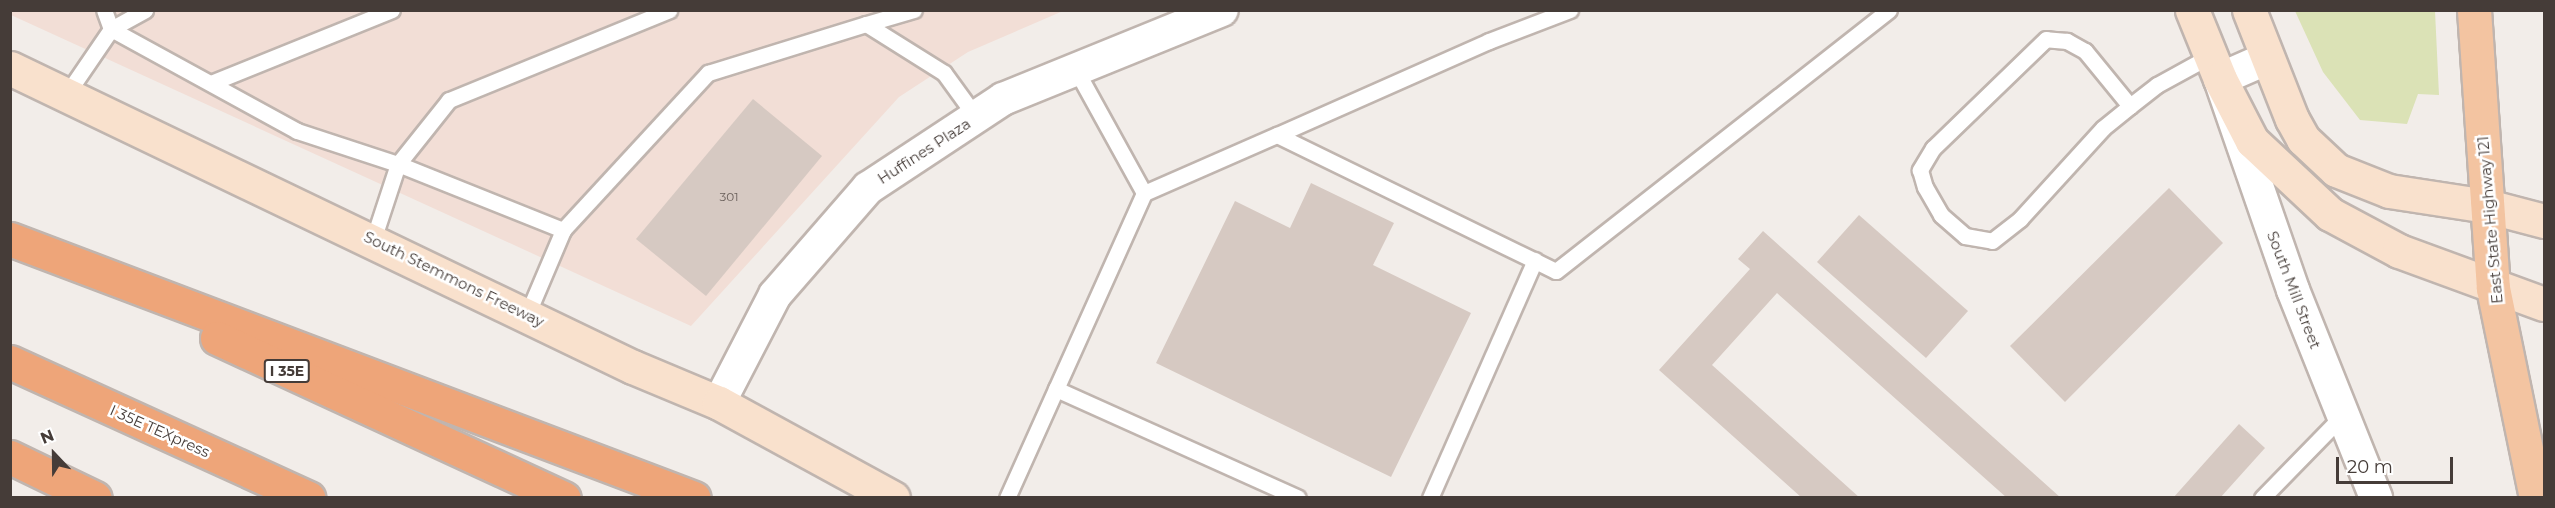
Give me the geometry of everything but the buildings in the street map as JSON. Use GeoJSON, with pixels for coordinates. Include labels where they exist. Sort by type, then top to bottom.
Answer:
{"type":"FeatureCollection","features":[{"type":"Feature","properties":{"kind":"highway"},"geometry":{"type":"LineString","coordinates":[[10,239],[694,498]]}},
{"type":"Feature","properties":{"kind":"highway","name":"I 35E"},"geometry":{"type":"LineString","coordinates":[[10,244],[564,498]]}},
{"type":"Feature","properties":{"kind":"highway","name":"I 35E TEXpress"},"geometry":{"type":"LineString","coordinates":[[10,362],[309,498]]}},
{"type":"Feature","properties":{"kind":"highway"},"geometry":{"type":"LineString","coordinates":[[10,457],[95,498]]}},
{"type":"Feature","properties":{"kind":"main road","name":"South Mill Street"},"geometry":{"type":"LineString","coordinates":[[2192,10],[2215,68],[2252,141],[2330,214],[2399,251],[2493,288],[2544,304]]}},
{"type":"Feature","properties":{"kind":"main road"},"geometry":{"type":"LineString","coordinates":[[2249,10],[2303,139],[2337,170],[2389,191],[2487,206],[2544,221]]}},
{"type":"Feature","properties":{"kind":"main road","name":"East State Highway 121"},"geometry":{"type":"LineString","coordinates":[[2474,10],[2493,288],[2536,498]]}},
{"type":"Feature","properties":{"kind":"main road","name":"South Stemmons Freeway"},"geometry":{"type":"LineString","coordinates":[[10,68],[373,240],[633,367],[719,403],[893,498]]}},
{"type":"Feature","properties":{"kind":"street","name":"Huffines Plaza"},"geometry":{"type":"LineString","coordinates":[[719,403],[775,296],[834,223],[868,188],[1003,99],[1219,11]]}},
{"type":"Feature","properties":{"kind":"street"},"geometry":{"type":"LineString","coordinates":[[2215,68],[2268,58]]}},
{"type":"Feature","properties":{"kind":"street","name":"South Mill Street"},"geometry":{"type":"LineString","coordinates":[[2215,68],[2293,290],[2376,498]]}},
{"type":"Feature","properties":{"kind":"lane"},"geometry":{"type":"LineString","coordinates":[[104,10],[111,29],[297,131],[398,164],[563,230]]}},
{"type":"Feature","properties":{"kind":"lane"},"geometry":{"type":"LineString","coordinates":[[66,95],[111,29],[145,10]]}},
{"type":"Feature","properties":{"kind":"lane"},"geometry":{"type":"LineString","coordinates":[[211,83],[392,10]]}},
{"type":"Feature","properties":{"kind":"lane"},"geometry":{"type":"LineString","coordinates":[[373,240],[398,164],[449,100],[669,10]]}},
{"type":"Feature","properties":{"kind":"lane"},"geometry":{"type":"LineString","coordinates":[[527,315],[563,230],[708,73],[914,10]]}},
{"type":"Feature","properties":{"kind":"lane"},"geometry":{"type":"LineString","coordinates":[[1006,498],[1144,193],[1489,41],[1570,10]]}},
{"type":"Feature","properties":{"kind":"lane"},"geometry":{"type":"LineString","coordinates":[[1277,135],[1556,271],[1889,10]]}},
{"type":"Feature","properties":{"kind":"lane"},"geometry":{"type":"LineString","coordinates":[[866,24],[944,73],[976,117]]}},
{"type":"Feature","properties":{"kind":"lane"},"geometry":{"type":"LineString","coordinates":[[2130,106],[2085,51],[2067,41],[2046,39],[1933,148],[1920,170],[1925,188],[1941,215],[1965,236],[1992,241],[2020,219],[2103,128],[2157,85],[2215,68]]}},
{"type":"Feature","properties":{"kind":"lane"},"geometry":{"type":"LineString","coordinates":[[1076,70],[1144,193]]}},
{"type":"Feature","properties":{"kind":"lane"},"geometry":{"type":"LineString","coordinates":[[1430,498],[1535,260]]}},
{"type":"Feature","properties":{"kind":"lane"},"geometry":{"type":"LineString","coordinates":[[1056,389],[1298,498]]}},
{"type":"Feature","properties":{"kind":"lane"},"geometry":{"type":"LineString","coordinates":[[2262,498],[2343,416]]}},
{"type":"Feature","properties":{"kind":"shaded area"},"geometry":{"type":"Polygon","coordinates":[[[11,10],[1063,11],[968,52],[899,97],[691,326],[11,15],[11,10]]]}},
{"type":"Feature","properties":{"kind":"green space"},"geometry":{"type":"Polygon","coordinates":[[[2295,11],[2435,11],[2439,95],[2418,94],[2407,124],[2360,120],[2323,72],[2295,11]]]}}]}
